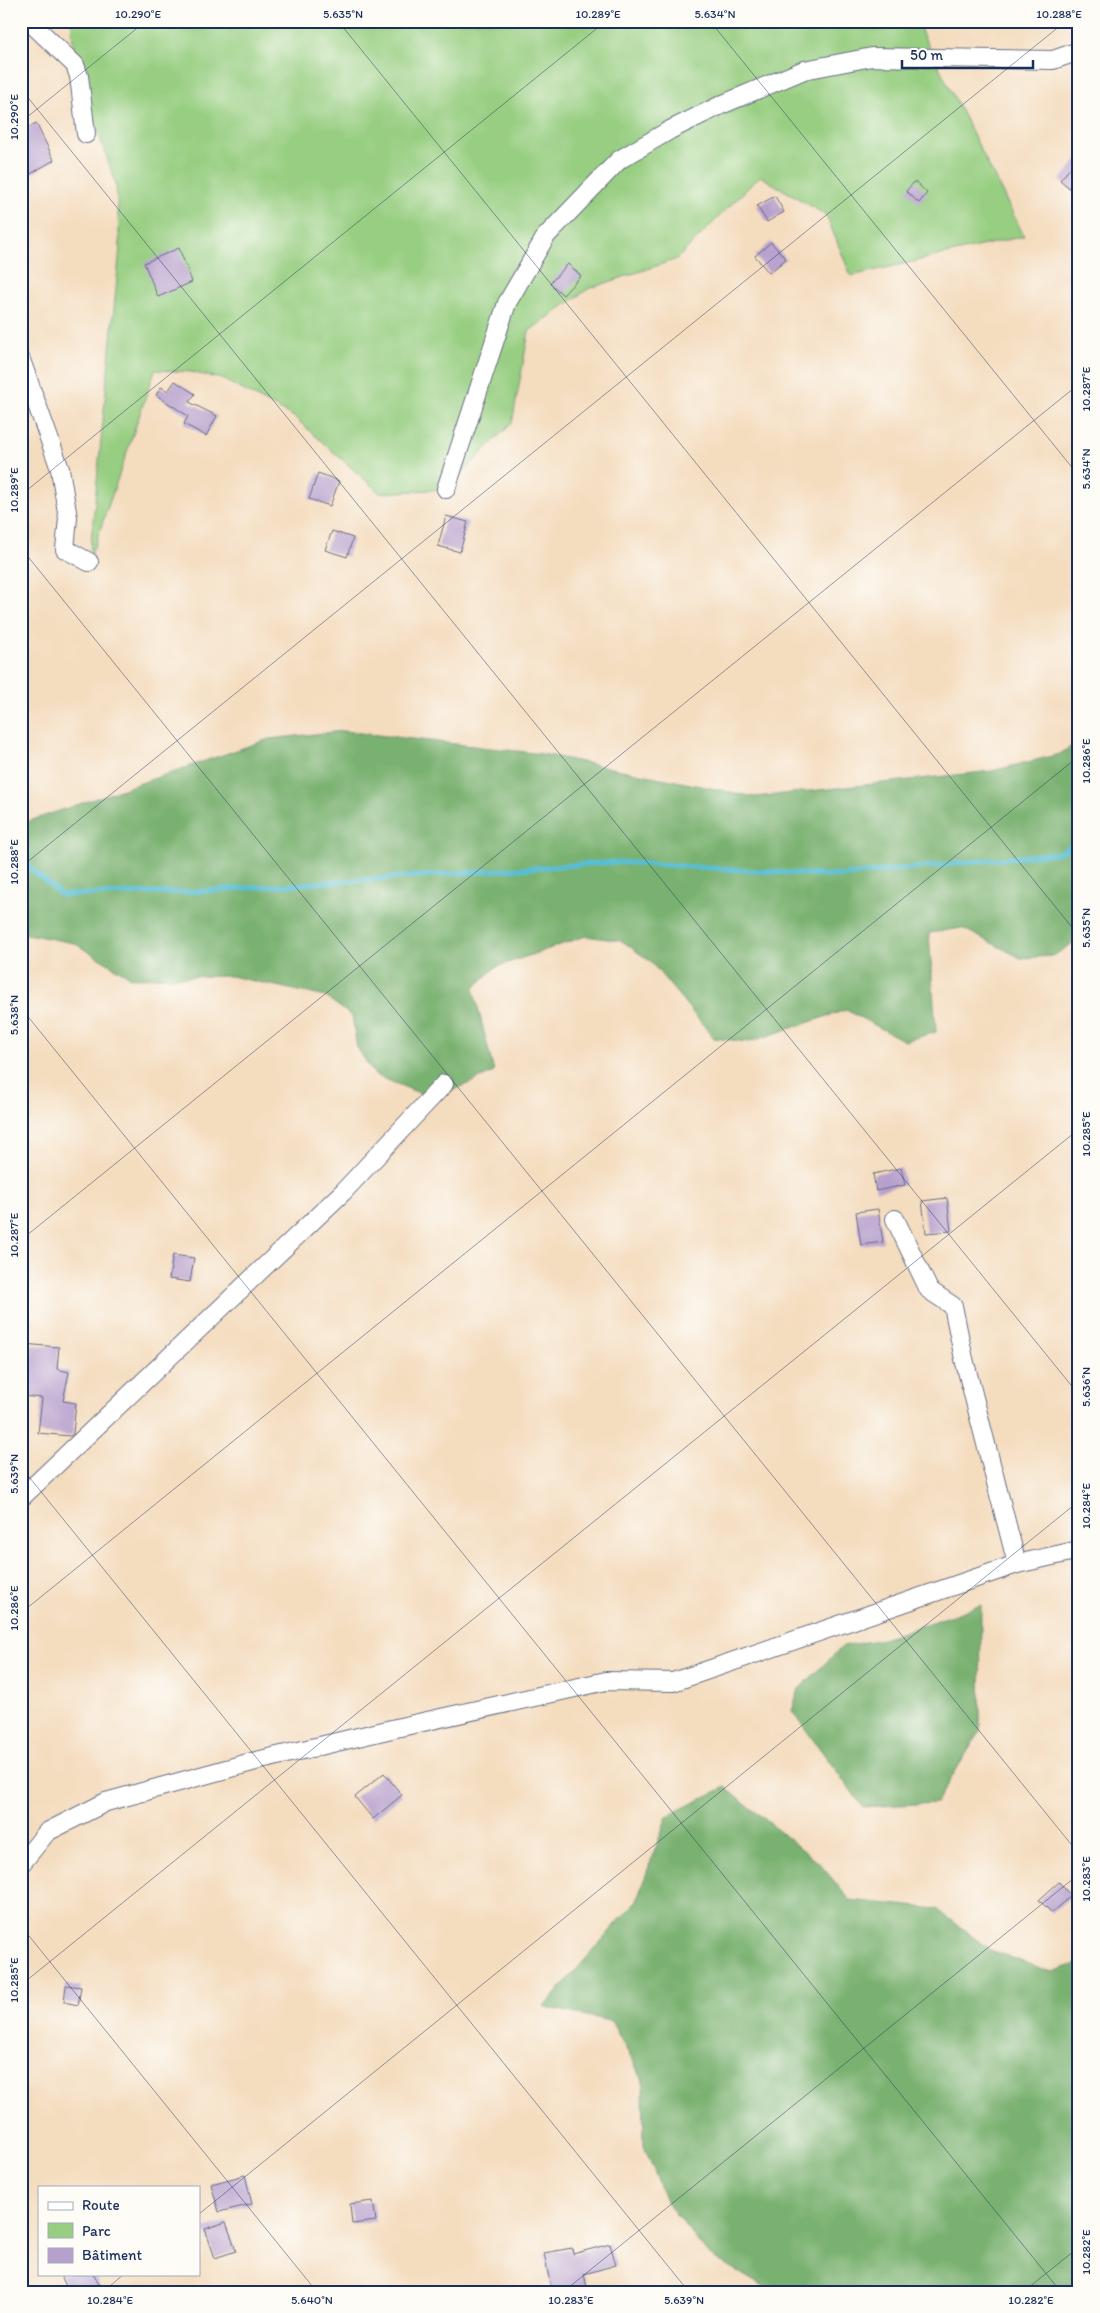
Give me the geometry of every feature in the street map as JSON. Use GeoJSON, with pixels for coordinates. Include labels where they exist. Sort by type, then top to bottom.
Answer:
{"type":"FeatureCollection","features":[{"type":"Feature","properties":{"kind":"street"},"geometry":{"type":"LineString","coordinates":[[29,21],[75,64],[80,76],[86,134]]}},
{"type":"Feature","properties":{"kind":"street"},"geometry":{"type":"LineString","coordinates":[[446,489],[507,303],[546,236],[619,160],[670,130],[721,105],[804,70],[872,57],[1053,60],[1079,51]]}},
{"type":"Feature","properties":{"kind":"street"},"geometry":{"type":"LineString","coordinates":[[21,360],[60,469],[68,518],[65,549],[89,562]]}},
{"type":"Feature","properties":{"kind":"street"},"geometry":{"type":"LineString","coordinates":[[21,1498],[343,1192],[444,1084]]}},
{"type":"Feature","properties":{"kind":"street"},"geometry":{"type":"LineString","coordinates":[[896,1219],[929,1290],[953,1306],[964,1359],[1017,1564]]}},
{"type":"Feature","properties":{"kind":"street"},"geometry":{"type":"LineString","coordinates":[[21,1864],[47,1832],[106,1802],[252,1762],[606,1681],[673,1682],[1017,1564],[1079,1550]]}},
{"type":"Feature","properties":{"kind":"green space"},"geometry":{"type":"Polygon","coordinates":[[[71,21],[922,21],[921,31],[1024,236],[851,276],[826,215],[760,176],[677,259],[588,289],[529,331],[512,423],[446,489],[380,493],[294,417],[222,379],[191,372],[155,370],[89,562],[120,248],[116,184],[75,65],[71,21]]]}},
{"type":"Feature","properties":{"kind":"green space"},"geometry":{"type":"Polygon","coordinates":[[[343,731],[542,754],[755,797],[992,771],[1060,754],[1079,741],[1079,939],[1053,956],[1021,958],[962,928],[929,933],[936,1032],[905,1041],[846,1010],[749,1042],[714,1038],[650,961],[622,941],[586,936],[496,967],[473,988],[494,1072],[434,1099],[375,1075],[357,1048],[352,1016],[326,997],[231,976],[132,978],[74,943],[21,933],[21,824],[269,739],[343,731]]]}},
{"type":"Feature","properties":{"kind":"green space"},"geometry":{"type":"Polygon","coordinates":[[[981,1605],[980,1731],[936,1803],[863,1807],[792,1711],[799,1689],[843,1646],[883,1639],[981,1605]]]}},
{"type":"Feature","properties":{"kind":"green space"},"geometry":{"type":"Polygon","coordinates":[[[725,1787],[819,1863],[850,1900],[937,1909],[990,1950],[1052,1972],[1079,1963],[1079,2285],[1058,2292],[781,2292],[762,2286],[708,2254],[667,2203],[644,2146],[643,2080],[611,2021],[544,2007],[637,1900],[667,1816],[725,1787]]]}},
{"type":"Feature","properties":{"kind":"building"},"geometry":{"type":"Polygon","coordinates":[[[36,123],[54,160],[29,175],[21,159],[21,132],[36,123]]]}},
{"type":"Feature","properties":{"kind":"building"},"geometry":{"type":"Polygon","coordinates":[[[1079,158],[1079,196],[1060,180],[1079,158]]]}},
{"type":"Feature","properties":{"kind":"building"},"geometry":{"type":"Polygon","coordinates":[[[915,181],[927,193],[919,203],[906,191],[915,181]]]}},
{"type":"Feature","properties":{"kind":"building"},"geometry":{"type":"Polygon","coordinates":[[[775,196],[784,212],[767,222],[757,206],[775,196]]]}},
{"type":"Feature","properties":{"kind":"building"},"geometry":{"type":"Polygon","coordinates":[[[771,242],[786,259],[769,273],[755,256],[771,242]]]}},
{"type":"Feature","properties":{"kind":"building"},"geometry":{"type":"Polygon","coordinates":[[[179,248],[192,282],[158,297],[144,263],[179,248]]]}},
{"type":"Feature","properties":{"kind":"building"},"geometry":{"type":"Polygon","coordinates":[[[568,264],[581,276],[563,295],[550,283],[568,264]]]}},
{"type":"Feature","properties":{"kind":"building"},"geometry":{"type":"Polygon","coordinates":[[[175,381],[195,394],[189,402],[217,416],[206,436],[184,424],[188,416],[156,395],[161,387],[168,391],[175,381]]]}},
{"type":"Feature","properties":{"kind":"building"},"geometry":{"type":"Polygon","coordinates":[[[318,473],[339,481],[330,506],[309,499],[318,473]]]}},
{"type":"Feature","properties":{"kind":"building"},"geometry":{"type":"Polygon","coordinates":[[[446,516],[468,522],[460,552],[438,546],[446,516]]]}},
{"type":"Feature","properties":{"kind":"building"},"geometry":{"type":"Polygon","coordinates":[[[332,531],[353,538],[347,557],[325,550],[332,531]]]}},
{"type":"Feature","properties":{"kind":"building"},"geometry":{"type":"Polygon","coordinates":[[[901,1168],[905,1185],[876,1191],[873,1174],[901,1168]]]}},
{"type":"Feature","properties":{"kind":"building"},"geometry":{"type":"Polygon","coordinates":[[[947,1198],[951,1231],[926,1233],[922,1201],[947,1198]]]}},
{"type":"Feature","properties":{"kind":"building"},"geometry":{"type":"Polygon","coordinates":[[[878,1209],[883,1242],[861,1245],[856,1212],[878,1209]]]}},
{"type":"Feature","properties":{"kind":"building"},"geometry":{"type":"Polygon","coordinates":[[[173,1255],[194,1258],[190,1282],[169,1279],[173,1255]]]}},
{"type":"Feature","properties":{"kind":"building"},"geometry":{"type":"Polygon","coordinates":[[[22,1344],[59,1347],[57,1369],[69,1372],[63,1401],[76,1403],[73,1434],[70,1436],[38,1433],[42,1398],[21,1396],[22,1344]]]}},
{"type":"Feature","properties":{"kind":"building"},"geometry":{"type":"Polygon","coordinates":[[[384,1773],[402,1795],[373,1819],[355,1797],[384,1773]]]}},
{"type":"Feature","properties":{"kind":"building"},"geometry":{"type":"Polygon","coordinates":[[[1059,1882],[1071,1896],[1052,1913],[1039,1900],[1059,1882]]]}},
{"type":"Feature","properties":{"kind":"building"},"geometry":{"type":"Polygon","coordinates":[[[66,1985],[81,1987],[78,2005],[64,2002],[66,1985]]]}},
{"type":"Feature","properties":{"kind":"building"},"geometry":{"type":"Polygon","coordinates":[[[245,2175],[252,2204],[219,2212],[211,2184],[245,2175]]]}},
{"type":"Feature","properties":{"kind":"building"},"geometry":{"type":"Polygon","coordinates":[[[373,2201],[376,2221],[352,2224],[350,2204],[373,2201]]]}},
{"type":"Feature","properties":{"kind":"building"},"geometry":{"type":"Polygon","coordinates":[[[226,2222],[236,2251],[215,2258],[205,2229],[226,2222]]]}},
{"type":"Feature","properties":{"kind":"building"},"geometry":{"type":"Polygon","coordinates":[[[610,2244],[616,2265],[584,2274],[588,2292],[552,2292],[544,2253],[572,2248],[573,2254],[610,2244]]]}},
{"type":"Feature","properties":{"kind":"building"},"geometry":{"type":"Polygon","coordinates":[[[61,2276],[95,2276],[102,2292],[69,2292],[61,2276]]]}},
{"type":"Feature","properties":{"kind":"waterway"},"geometry":{"type":"LineString","coordinates":[[21,860],[61,895],[190,892],[617,862],[837,876],[1058,853],[1079,842]]}}]}
